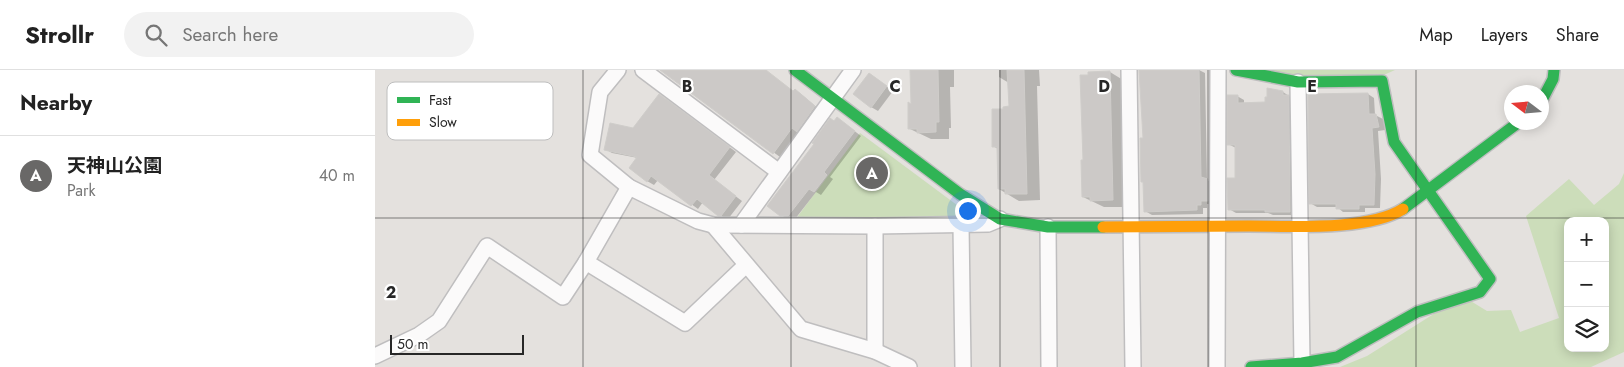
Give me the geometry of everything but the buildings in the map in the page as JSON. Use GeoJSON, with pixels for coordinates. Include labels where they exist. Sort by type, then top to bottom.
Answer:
{"type":"FeatureCollection","features":[{"type":"Feature","properties":{"kind":"street"},"geometry":{"type":"LineString","coordinates":[[617,70],[600,92],[590,156],[629,187],[698,221],[713,225],[875,226],[988,224],[999,219]]}},
{"type":"Feature","properties":{"kind":"street"},"geometry":{"type":"LineString","coordinates":[[643,70],[779,172]]}},
{"type":"Feature","properties":{"kind":"street"},"geometry":{"type":"LineString","coordinates":[[795,70],[960,194],[999,219],[1048,227],[1358,224],[1380,219],[1401,211],[1508,130]]}},
{"type":"Feature","properties":{"kind":"street"},"geometry":{"type":"LineString","coordinates":[[741,225],[853,70]]}},
{"type":"Feature","properties":{"kind":"street"},"geometry":{"type":"LineString","coordinates":[[1129,70],[1133,367]]}},
{"type":"Feature","properties":{"kind":"street"},"geometry":{"type":"LineString","coordinates":[[1217,367],[1218,70]]}},
{"type":"Feature","properties":{"kind":"street"},"geometry":{"type":"LineString","coordinates":[[1237,70],[1297,82],[1382,80],[1394,142],[1491,279],[1480,292],[1417,312],[1337,357],[1302,363],[1251,367]]}},
{"type":"Feature","properties":{"kind":"street"},"geometry":{"type":"LineString","coordinates":[[1549,87],[1553,79],[1554,70]]}},
{"type":"Feature","properties":{"kind":"street"},"geometry":{"type":"LineString","coordinates":[[1297,82],[1302,363]]}},
{"type":"Feature","properties":{"kind":"street"},"geometry":{"type":"LineString","coordinates":[[375,356],[419,335],[439,321],[487,246],[563,297],[587,262],[629,187]]}},
{"type":"Feature","properties":{"kind":"street"},"geometry":{"type":"LineString","coordinates":[[961,224],[963,367]]}},
{"type":"Feature","properties":{"kind":"street"},"geometry":{"type":"LineString","coordinates":[[713,225],[801,329],[875,351],[909,367]]}},
{"type":"Feature","properties":{"kind":"street"},"geometry":{"type":"LineString","coordinates":[[875,226],[875,351]]}},
{"type":"Feature","properties":{"kind":"street"},"geometry":{"type":"LineString","coordinates":[[1048,227],[1049,367]]}},
{"type":"Feature","properties":{"kind":"street"},"geometry":{"type":"LineString","coordinates":[[587,262],[685,323],[746,265]]}},
{"type":"Feature","properties":{"kind":"green space"},"geometry":{"type":"Polygon","coordinates":[[[1261,70],[1395,70],[1386,74],[1298,78],[1261,70]]]}},
{"type":"Feature","properties":{"kind":"green space"},"geometry":{"type":"Polygon","coordinates":[[[860,133],[969,214],[967,220],[795,220],[860,133]]]}},
{"type":"Feature","properties":{"kind":"green space"},"geometry":{"type":"Polygon","coordinates":[[[1624,173],[1624,352],[1591,367],[1340,367],[1367,356],[1440,310],[1469,300],[1487,311],[1511,310],[1520,332],[1559,318],[1526,216],[1569,179],[1594,205],[1619,184],[1624,173]]]}},
{"type":"Feature","properties":{"kind":"traffic: fast"},"geometry":{"type":"LineString","coordinates":[[795,70],[960,194],[1000,219],[1048,227],[1103,227]]}},
{"type":"Feature","properties":{"kind":"traffic: fast"},"geometry":{"type":"LineString","coordinates":[[1236,70],[1298,82],[1382,81],[1394,142],[1490,279],[1480,292],[1417,312],[1337,357],[1302,363],[1251,367]]}},
{"type":"Feature","properties":{"kind":"traffic: fast"},"geometry":{"type":"LineString","coordinates":[[1549,87],[1553,79],[1554,70]]}},
{"type":"Feature","properties":{"kind":"traffic: fast"},"geometry":{"type":"LineString","coordinates":[[1403,209],[1508,130]]}},
{"type":"Feature","properties":{"kind":"traffic: slow"},"geometry":{"type":"LineString","coordinates":[[1103,227],[1329,226],[1370,221],[1403,209]]}},
{"type":"Feature","properties":{"kind":"place","name":"天神山公園"},"geometry":{"type":"Point","coordinates":[872,173]}}]}
